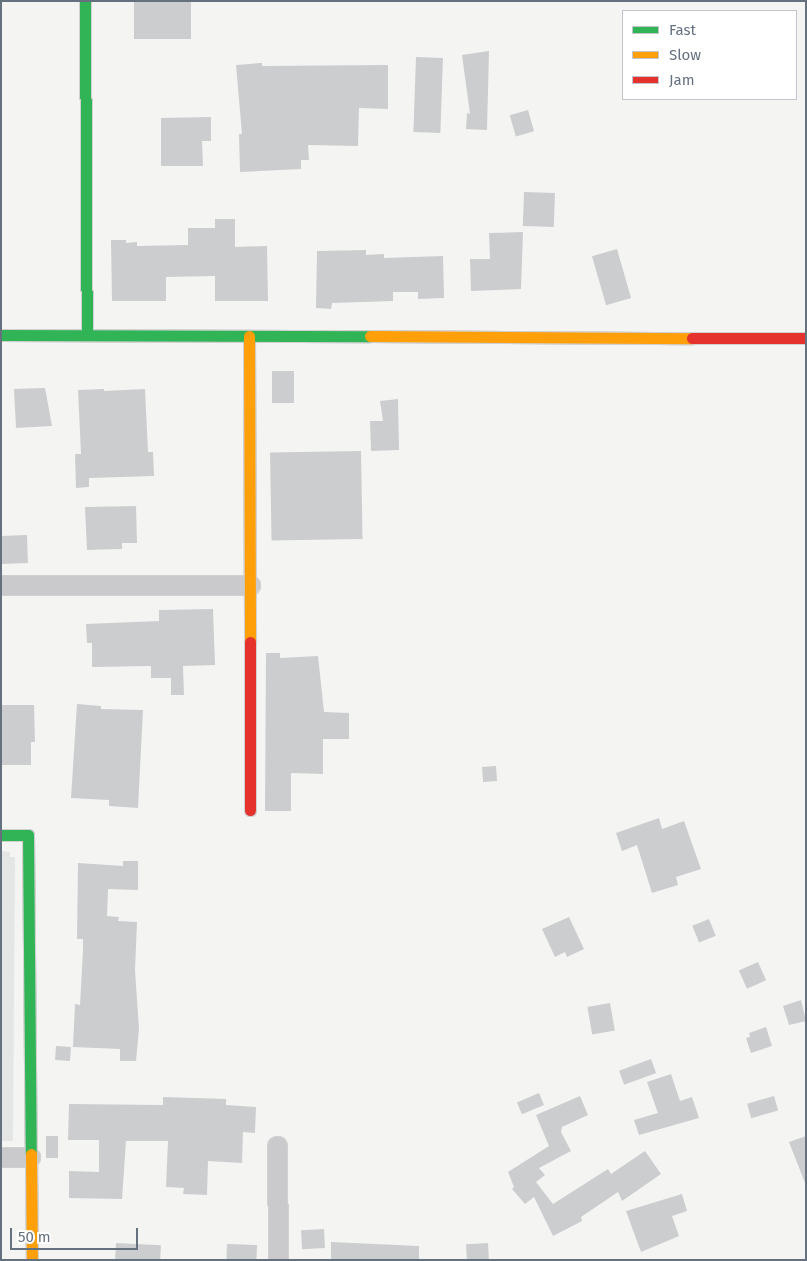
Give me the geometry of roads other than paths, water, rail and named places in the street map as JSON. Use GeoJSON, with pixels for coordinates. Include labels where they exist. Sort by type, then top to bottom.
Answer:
{"type":"FeatureCollection","features":[{"type":"Feature","properties":{"kind":"street"},"geometry":{"type":"LineString","coordinates":[[86,1],[86,335]]}},
{"type":"Feature","properties":{"kind":"street"},"geometry":{"type":"LineString","coordinates":[[1,335],[806,338]]}},
{"type":"Feature","properties":{"kind":"street"},"geometry":{"type":"LineString","coordinates":[[250,336],[250,810]]}},
{"type":"Feature","properties":{"kind":"street"},"geometry":{"type":"LineString","coordinates":[[1,585],[250,585]]}},
{"type":"Feature","properties":{"kind":"street"},"geometry":{"type":"LineString","coordinates":[[1,835],[28,835],[32,1260]]}},
{"type":"Feature","properties":{"kind":"street"},"geometry":{"type":"LineString","coordinates":[[277,1146],[278,1260]]}},
{"type":"Feature","properties":{"kind":"street"},"geometry":{"type":"LineString","coordinates":[[1,1157],[30,1157]]}}]}
